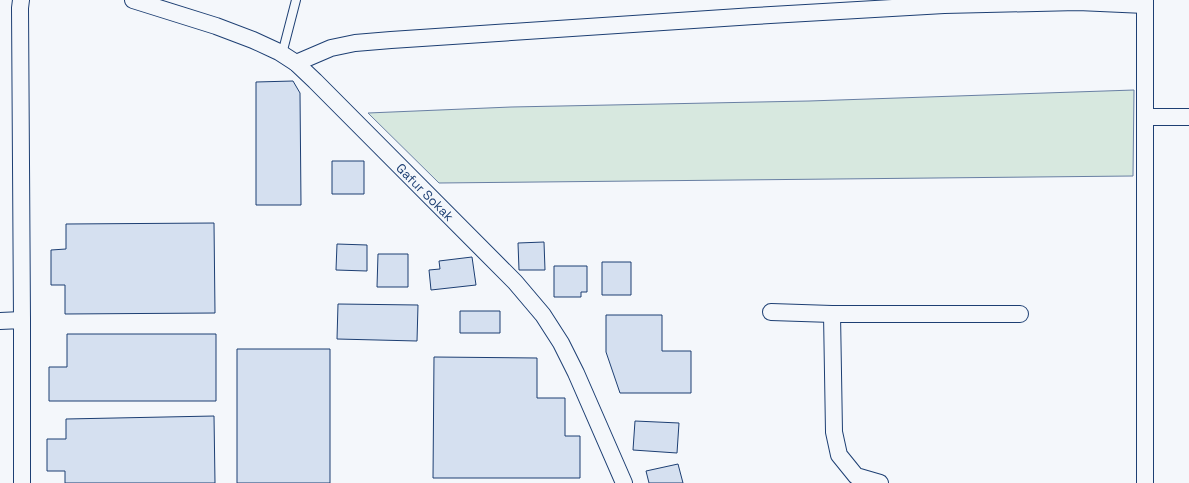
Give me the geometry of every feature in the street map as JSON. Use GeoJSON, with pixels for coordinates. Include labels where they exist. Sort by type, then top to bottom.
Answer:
{"type":"FeatureCollection","features":[{"type":"Feature","properties":{"kind":"street"},"geometry":{"type":"LineString","coordinates":[[20,0],[22,483]]}},
{"type":"Feature","properties":{"kind":"street","name":"Gafur Sokak"},"geometry":{"type":"LineString","coordinates":[[133,0],[216,26],[253,40],[282,54],[296,63],[510,277],[543,315],[561,343],[576,373],[624,483]]}},
{"type":"Feature","properties":{"kind":"street"},"geometry":{"type":"LineString","coordinates":[[296,63],[331,48],[355,43],[835,6],[1078,2],[1145,3],[1144,483]]}},
{"type":"Feature","properties":{"kind":"street"},"geometry":{"type":"LineString","coordinates":[[1145,118],[1189,118]]}},
{"type":"Feature","properties":{"kind":"street"},"geometry":{"type":"LineString","coordinates":[[771,312],[832,314],[1020,314]]}},
{"type":"Feature","properties":{"kind":"street"},"geometry":{"type":"LineString","coordinates":[[832,314],[834,432],[839,455],[856,476],[880,483]]}},
{"type":"Feature","properties":{"kind":"street"},"geometry":{"type":"LineString","coordinates":[[0,320],[22,320]]}},
{"type":"Feature","properties":{"kind":"lane"},"geometry":{"type":"LineString","coordinates":[[282,54],[296,0]]}},
{"type":"Feature","properties":{"kind":"shaded area"},"geometry":{"type":"Polygon","coordinates":[[[1134,90],[1133,176],[439,183],[368,113],[511,107],[809,101],[1134,90]]]}},
{"type":"Feature","properties":{"kind":"building"},"geometry":{"type":"Polygon","coordinates":[[[293,81],[300,93],[301,205],[256,205],[256,82],[293,81]]]}},
{"type":"Feature","properties":{"kind":"building"},"geometry":{"type":"Polygon","coordinates":[[[332,161],[364,161],[364,194],[332,194],[332,161]]]}},
{"type":"Feature","properties":{"kind":"building"},"geometry":{"type":"Polygon","coordinates":[[[214,223],[215,313],[65,314],[65,285],[51,285],[51,250],[66,249],[66,224],[214,223]]]}},
{"type":"Feature","properties":{"kind":"building"},"geometry":{"type":"Polygon","coordinates":[[[544,242],[545,270],[519,270],[518,243],[544,242]]]}},
{"type":"Feature","properties":{"kind":"building"},"geometry":{"type":"Polygon","coordinates":[[[337,244],[367,245],[367,271],[336,270],[337,244]]]}},
{"type":"Feature","properties":{"kind":"building"},"geometry":{"type":"Polygon","coordinates":[[[378,254],[408,254],[408,287],[377,287],[378,254]]]}},
{"type":"Feature","properties":{"kind":"building"},"geometry":{"type":"Polygon","coordinates":[[[472,257],[476,285],[431,290],[429,270],[440,269],[439,261],[472,257]]]}},
{"type":"Feature","properties":{"kind":"building"},"geometry":{"type":"Polygon","coordinates":[[[602,262],[631,262],[631,295],[602,295],[602,262]]]}},
{"type":"Feature","properties":{"kind":"building"},"geometry":{"type":"Polygon","coordinates":[[[554,266],[587,266],[587,292],[581,292],[581,297],[554,297],[554,266]]]}},
{"type":"Feature","properties":{"kind":"building"},"geometry":{"type":"Polygon","coordinates":[[[338,304],[418,305],[417,341],[337,339],[338,304]]]}},
{"type":"Feature","properties":{"kind":"building"},"geometry":{"type":"Polygon","coordinates":[[[460,311],[500,311],[500,333],[460,333],[460,311]]]}},
{"type":"Feature","properties":{"kind":"building"},"geometry":{"type":"Polygon","coordinates":[[[606,315],[662,315],[662,351],[691,351],[691,393],[620,393],[606,352],[606,315]]]}},
{"type":"Feature","properties":{"kind":"building"},"geometry":{"type":"Polygon","coordinates":[[[67,334],[216,334],[216,401],[49,401],[49,367],[67,367],[67,334]]]}},
{"type":"Feature","properties":{"kind":"building"},"geometry":{"type":"Polygon","coordinates":[[[237,349],[330,349],[330,483],[237,483],[237,349]]]}},
{"type":"Feature","properties":{"kind":"building"},"geometry":{"type":"Polygon","coordinates":[[[434,357],[537,358],[537,398],[565,398],[565,436],[580,436],[580,478],[433,478],[434,357]]]}},
{"type":"Feature","properties":{"kind":"building"},"geometry":{"type":"Polygon","coordinates":[[[214,416],[215,483],[65,483],[65,471],[47,471],[47,439],[66,439],[66,419],[214,416]]]}},
{"type":"Feature","properties":{"kind":"building"},"geometry":{"type":"Polygon","coordinates":[[[635,421],[679,423],[677,453],[633,450],[635,421]]]}},
{"type":"Feature","properties":{"kind":"building"},"geometry":{"type":"Polygon","coordinates":[[[678,464],[683,483],[649,483],[646,471],[678,464]]]}}]}
